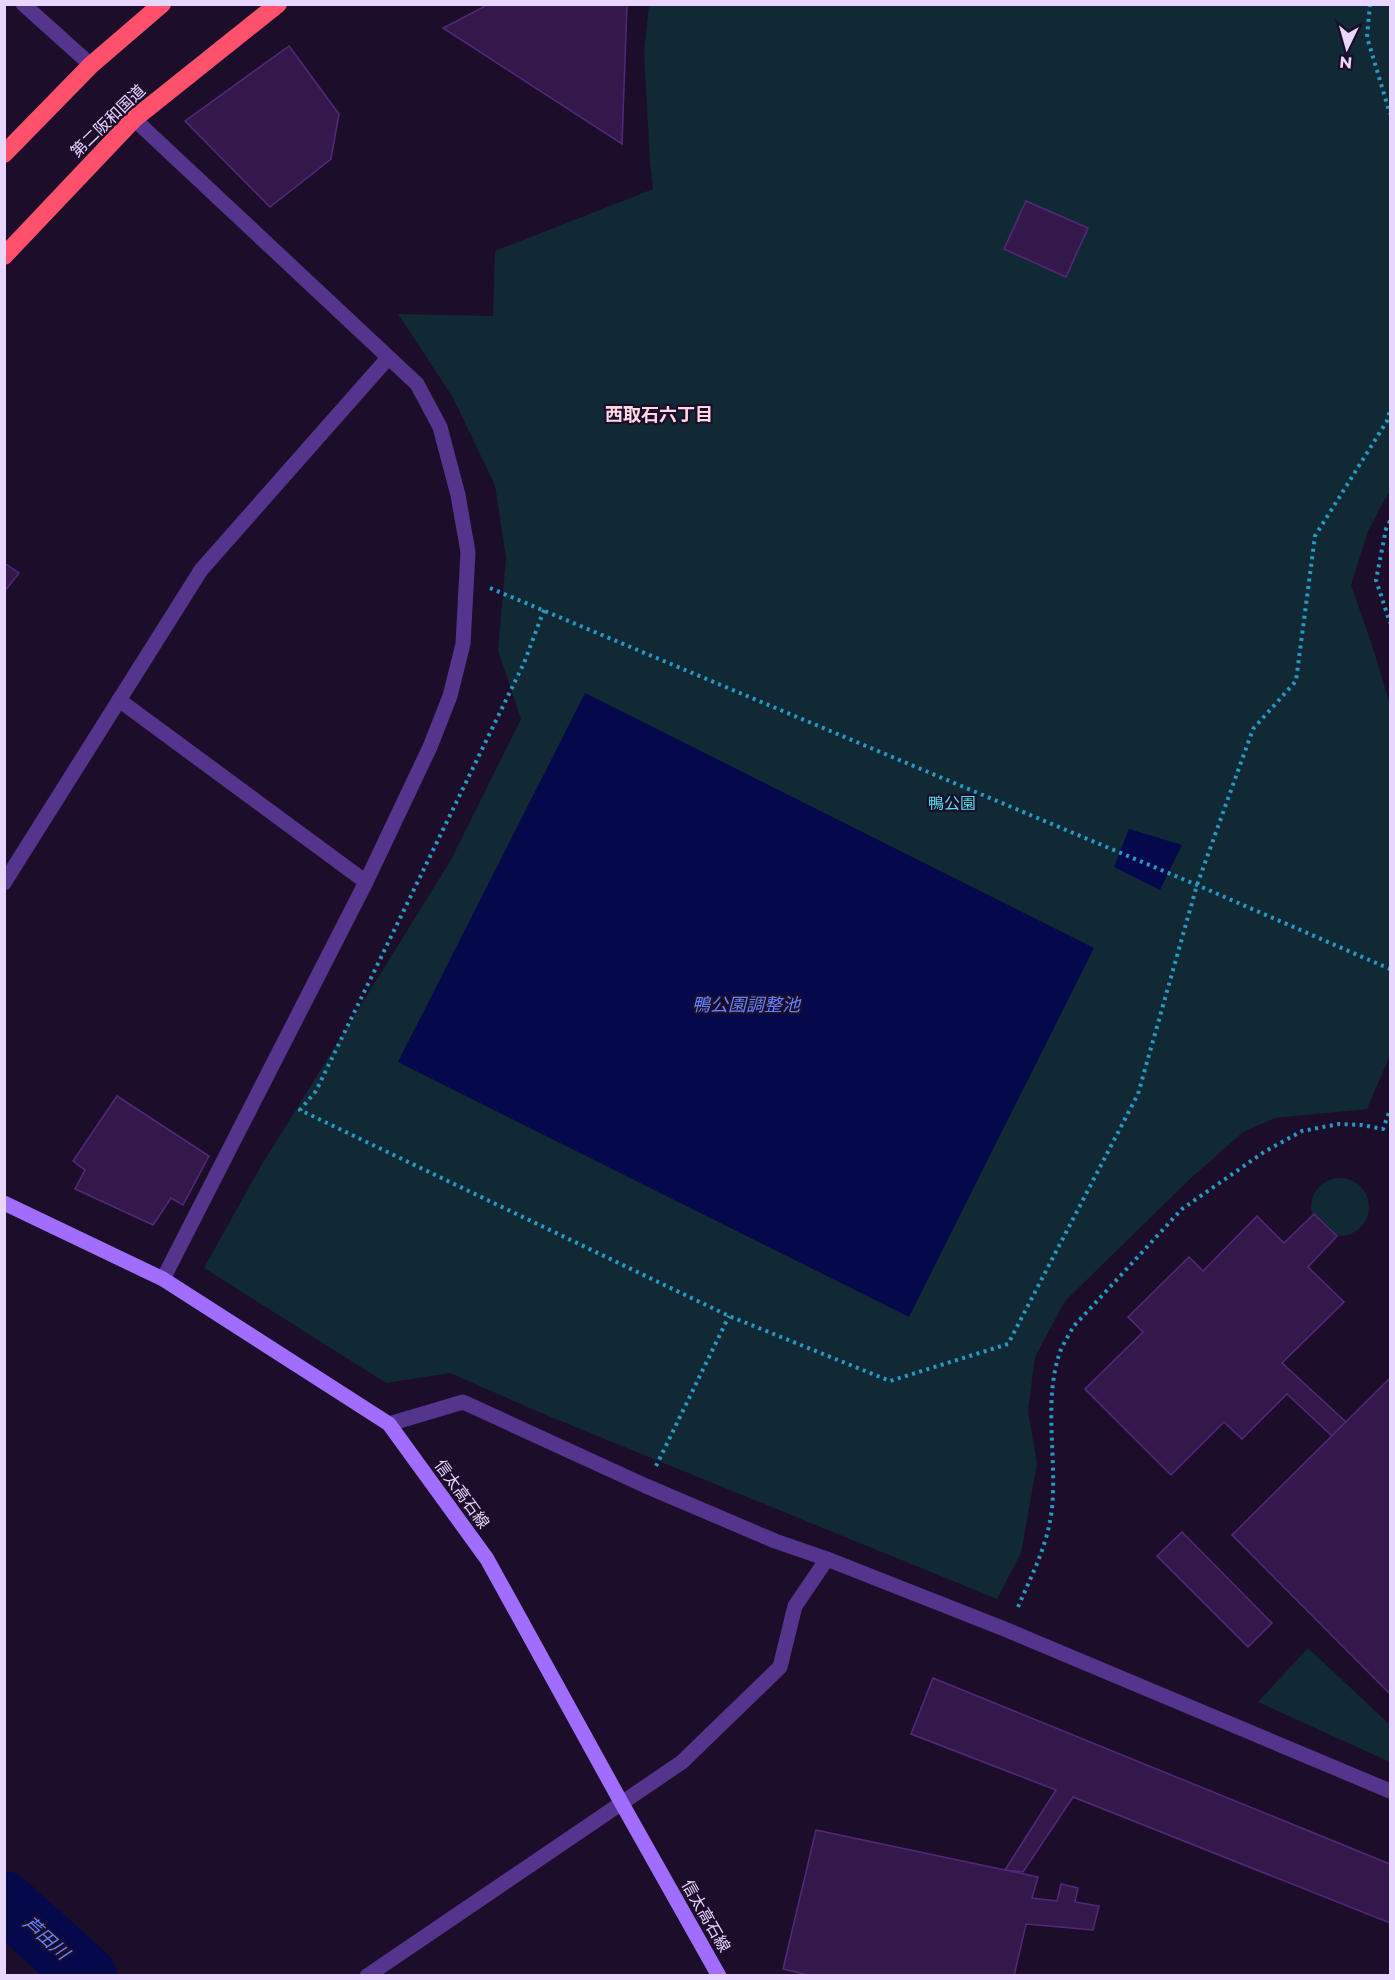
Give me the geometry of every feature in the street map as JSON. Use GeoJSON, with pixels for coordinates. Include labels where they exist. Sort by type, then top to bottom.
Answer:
{"type":"FeatureCollection","features":[{"type":"Feature","properties":{"kind":"highway"},"geometry":{"type":"LineString","coordinates":[[4,154],[91,65],[162,4]]}},
{"type":"Feature","properties":{"kind":"highway","name":"第二阪和国道"},"geometry":{"type":"LineString","coordinates":[[4,256],[134,119],[278,4]]}},
{"type":"Feature","properties":{"kind":"main road","name":"信太高石線"},"geometry":{"type":"LineString","coordinates":[[4,1203],[163,1279],[389,1425],[488,1559],[719,1976]]}},
{"type":"Feature","properties":{"kind":"street"},"geometry":{"type":"LineString","coordinates":[[23,4],[91,65]]}},
{"type":"Feature","properties":{"kind":"street"},"geometry":{"type":"LineString","coordinates":[[134,119],[417,384],[440,427],[458,495],[468,552],[463,644],[450,696],[430,747],[366,882],[163,1279]]}},
{"type":"Feature","properties":{"kind":"street"},"geometry":{"type":"LineString","coordinates":[[4,883],[201,570],[388,358]]}},
{"type":"Feature","properties":{"kind":"street"},"geometry":{"type":"LineString","coordinates":[[119,700],[366,882]]}},
{"type":"Feature","properties":{"kind":"street"},"geometry":{"type":"LineString","coordinates":[[389,1425],[463,1402],[646,1486],[775,1541],[827,1558],[1007,1630],[1390,1791]]}},
{"type":"Feature","properties":{"kind":"street"},"geometry":{"type":"LineString","coordinates":[[367,1976],[682,1762],[780,1667],[795,1606],[827,1558]]}},
{"type":"Feature","properties":{"kind":"path"},"geometry":{"type":"LineString","coordinates":[[1370,4],[1367,37],[1390,114]]}},
{"type":"Feature","properties":{"kind":"path"},"geometry":{"type":"LineString","coordinates":[[544,610],[524,663],[316,1090],[300,1110],[729,1316],[890,1381],[1008,1344],[1138,1094],[1197,885],[1253,729],[1296,681],[1315,536],[1387,421],[1390,410]]}},
{"type":"Feature","properties":{"kind":"path"},"geometry":{"type":"LineString","coordinates":[[1390,521],[1386,529],[1376,580],[1390,623]]}},
{"type":"Feature","properties":{"kind":"path"},"geometry":{"type":"LineString","coordinates":[[467,579],[1197,885],[1390,969]]}},
{"type":"Feature","properties":{"kind":"path"},"geometry":{"type":"LineString","coordinates":[[1007,1630],[1045,1545],[1052,1509],[1054,1472],[1052,1399],[1054,1375],[1061,1351],[1073,1327],[1182,1209],[1264,1152],[1302,1131],[1339,1124],[1383,1129],[1390,1110]]}},
{"type":"Feature","properties":{"kind":"path"},"geometry":{"type":"LineString","coordinates":[[646,1486],[729,1316]]}},
{"type":"Feature","properties":{"kind":"green space","name":"鴨公園"},"geometry":{"type":"Polygon","coordinates":[[[649,5],[1390,5],[1390,490],[1368,531],[1351,585],[1390,705],[1390,1055],[1367,1109],[1275,1118],[1243,1132],[1191,1178],[1065,1301],[1035,1357],[1028,1411],[1037,1464],[1021,1553],[997,1599],[546,1415],[450,1373],[386,1383],[204,1268],[261,1166],[451,860],[521,719],[498,650],[506,558],[495,485],[452,396],[398,314],[493,316],[495,251],[653,189],[644,53],[649,5]]]}},
{"type":"Feature","properties":{"kind":"green space"},"geometry":{"type":"Polygon","coordinates":[[[1340,1178],[1356,1183],[1364,1191],[1369,1207],[1364,1223],[1356,1231],[1340,1236],[1324,1231],[1316,1223],[1311,1207],[1316,1191],[1324,1183],[1340,1178]]]}},
{"type":"Feature","properties":{"kind":"green space"},"geometry":{"type":"Polygon","coordinates":[[[1308,1648],[1390,1725],[1390,1762],[1258,1702],[1308,1648]]]}},
{"type":"Feature","properties":{"kind":"water","name":"鴨公園調整池"},"geometry":{"type":"Polygon","coordinates":[[[585,693],[1094,948],[909,1317],[398,1062],[585,693]]]}},
{"type":"Feature","properties":{"kind":"water"},"geometry":{"type":"Polygon","coordinates":[[[1129,829],[1182,845],[1160,890],[1114,867],[1129,829]]]}},
{"type":"Feature","properties":{"kind":"building"},"geometry":{"type":"Polygon","coordinates":[[[489,4],[627,4],[622,144],[443,28],[489,4]]]}},
{"type":"Feature","properties":{"kind":"building"},"geometry":{"type":"Polygon","coordinates":[[[289,46],[339,114],[331,159],[270,207],[185,121],[289,46]]]}},
{"type":"Feature","properties":{"kind":"building"},"geometry":{"type":"Polygon","coordinates":[[[1026,201],[1088,228],[1066,277],[1004,249],[1026,201]]]}},
{"type":"Feature","properties":{"kind":"building"},"geometry":{"type":"Polygon","coordinates":[[[4,563],[19,573],[4,592],[4,563]]]}},
{"type":"Feature","properties":{"kind":"building"},"geometry":{"type":"Polygon","coordinates":[[[117,1096],[209,1156],[183,1205],[171,1198],[153,1225],[75,1189],[85,1170],[73,1161],[117,1096]]]}},
{"type":"Feature","properties":{"kind":"building"},"geometry":{"type":"Polygon","coordinates":[[[1314,1214],[1337,1236],[1308,1267],[1344,1302],[1282,1363],[1346,1422],[1332,1436],[1287,1394],[1242,1439],[1224,1422],[1171,1475],[1085,1389],[1143,1332],[1128,1317],[1189,1257],[1203,1271],[1257,1216],[1284,1243],[1314,1214]]]}},
{"type":"Feature","properties":{"kind":"building"},"geometry":{"type":"Polygon","coordinates":[[[1390,1378],[1390,1694],[1232,1535],[1390,1378]]]}},
{"type":"Feature","properties":{"kind":"building"},"geometry":{"type":"Polygon","coordinates":[[[1182,1532],[1272,1623],[1248,1647],[1157,1556],[1182,1532]]]}},
{"type":"Feature","properties":{"kind":"building"},"geometry":{"type":"Polygon","coordinates":[[[933,1678],[1390,1864],[1390,1923],[1073,1797],[1023,1872],[1005,1870],[1056,1790],[911,1734],[933,1678]]]}},
{"type":"Feature","properties":{"kind":"building"},"geometry":{"type":"Polygon","coordinates":[[[816,1830],[1038,1877],[1032,1898],[1057,1901],[1061,1884],[1078,1888],[1075,1902],[1099,1906],[1093,1930],[1026,1924],[1014,1976],[812,1976],[783,1969],[816,1830]]]}},
{"type":"Feature","properties":{"kind":"waterway","name":"芦田川"},"geometry":{"type":"LineString","coordinates":[[4,1901],[87,1976]]}},
{"type":"Feature","properties":{"kind":"district","name":"西取石六丁目"},"geometry":{"type":"Point","coordinates":[659,415]}}]}
